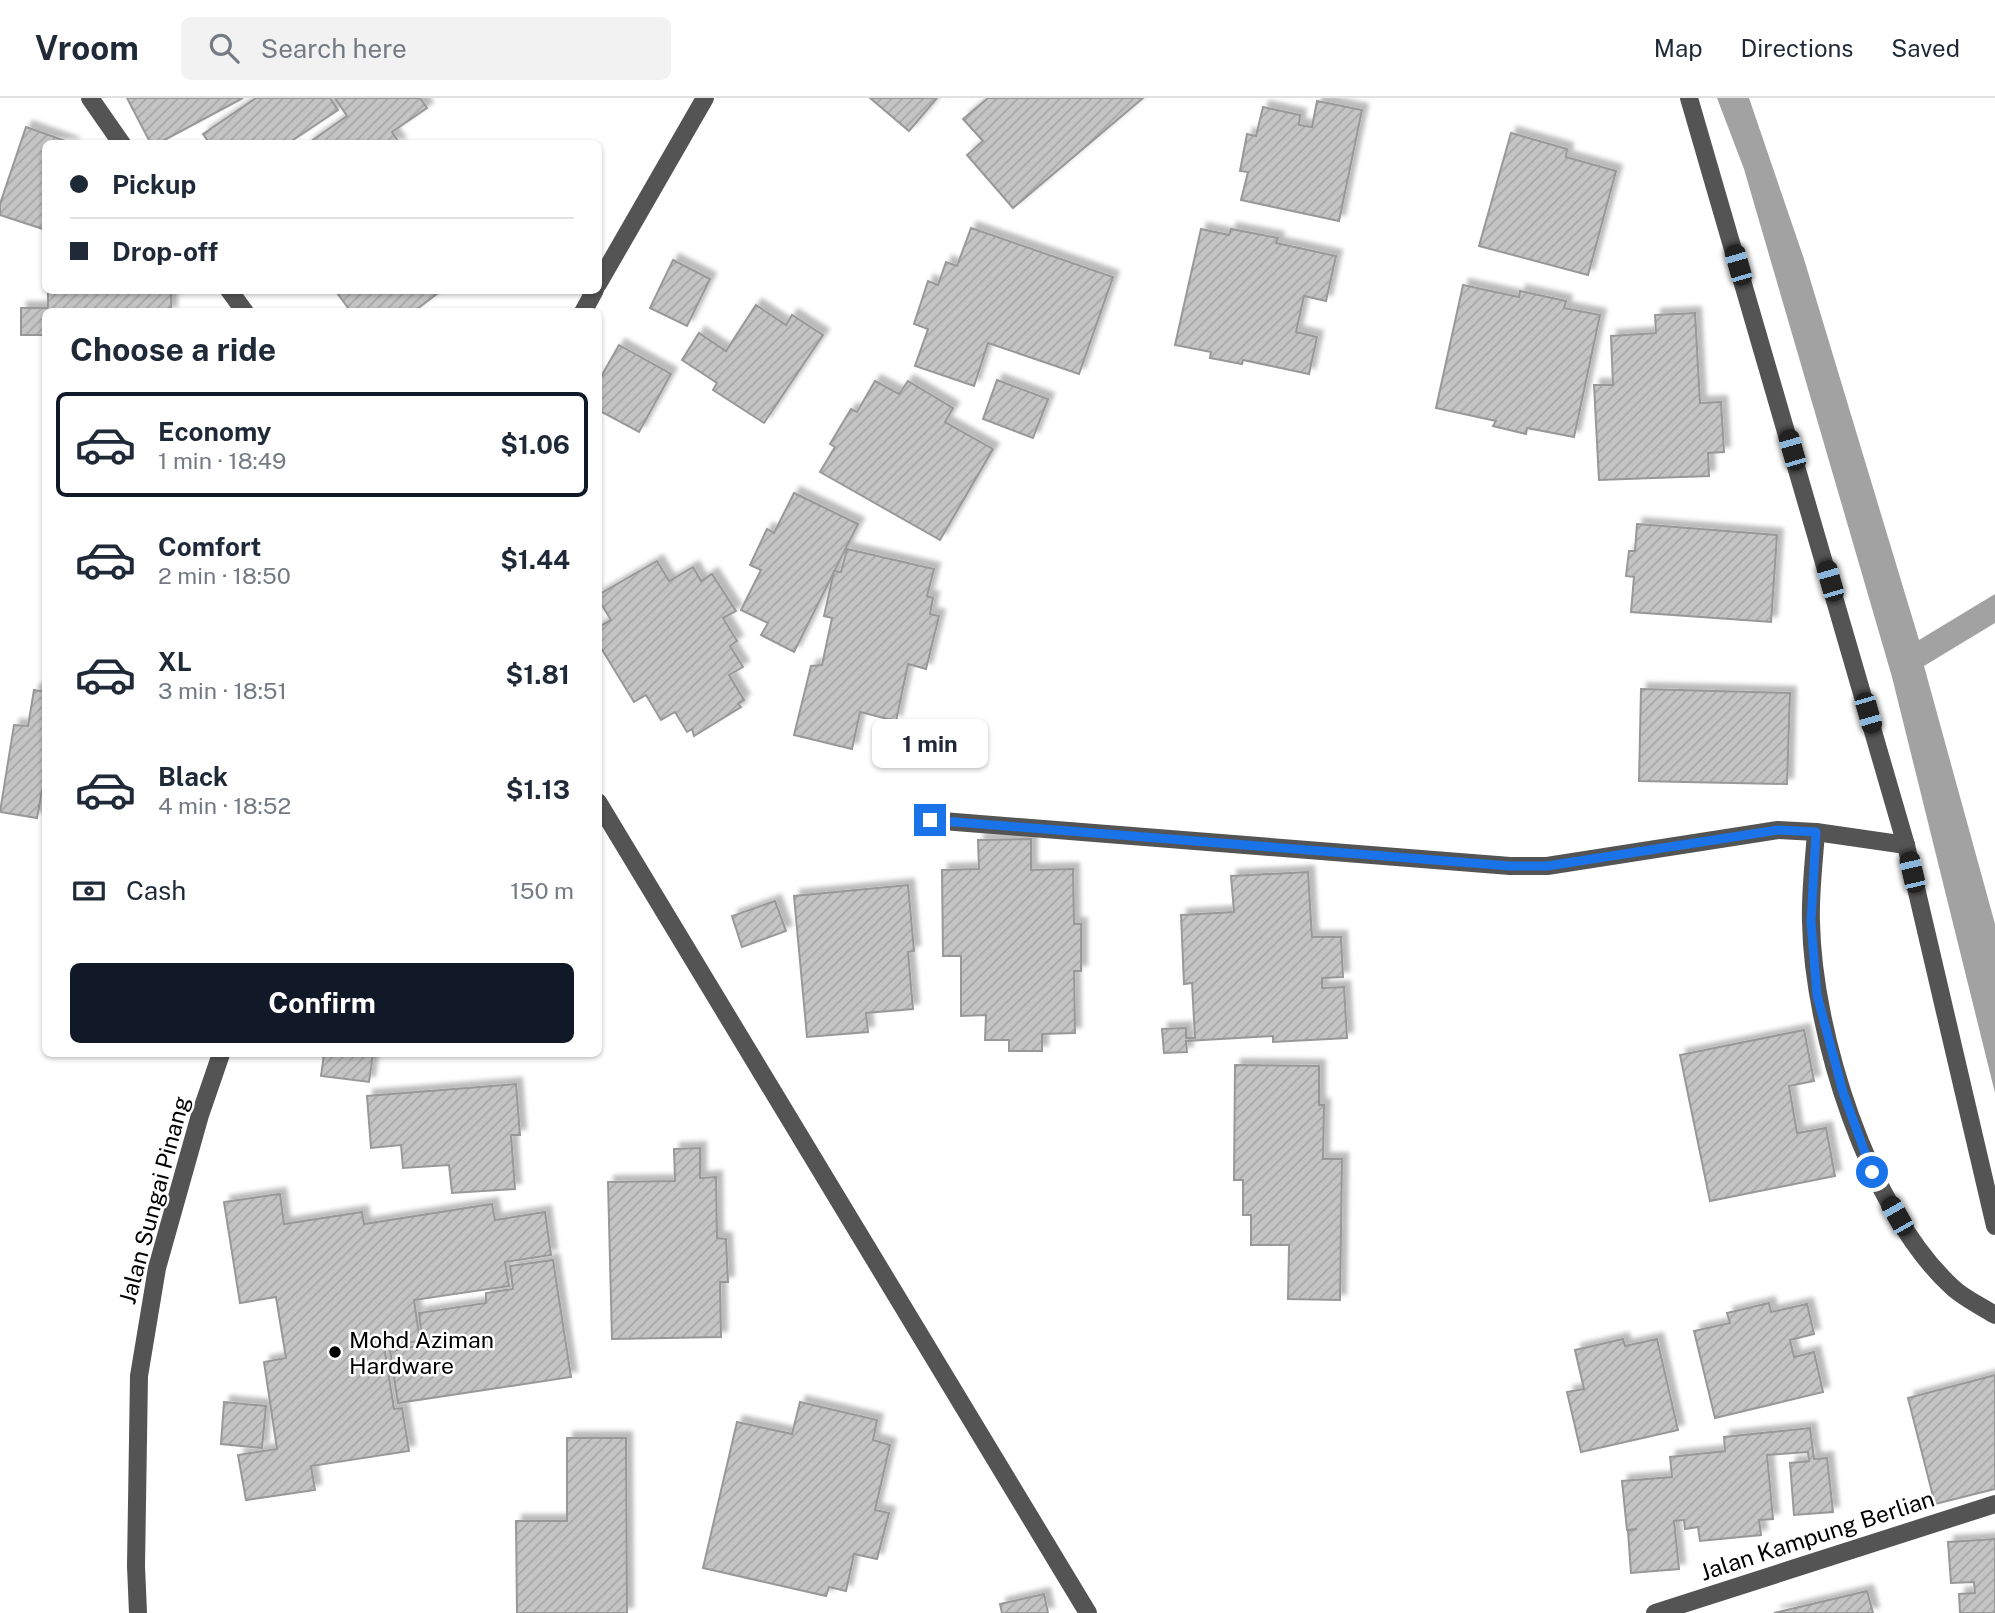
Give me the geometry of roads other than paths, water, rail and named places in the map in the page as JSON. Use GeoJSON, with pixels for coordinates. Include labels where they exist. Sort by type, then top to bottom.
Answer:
{"type":"FeatureCollection","features":[{"type":"Feature","properties":{"kind":"street"},"geometry":{"type":"LineString","coordinates":[[90,98],[119,140]]}},
{"type":"Feature","properties":{"kind":"street"},"geometry":{"type":"LineString","coordinates":[[602,277],[705,98]]}},
{"type":"Feature","properties":{"kind":"street"},"geometry":{"type":"LineString","coordinates":[[1689,98],[1906,845],[1995,1226]]}},
{"type":"Feature","properties":{"kind":"street"},"geometry":{"type":"LineString","coordinates":[[602,809],[1088,1613]]}},
{"type":"Feature","properties":{"kind":"street"},"geometry":{"type":"LineString","coordinates":[[930,820],[1510,866],[1547,866],[1778,830],[1816,832],[1906,845]]}},
{"type":"Feature","properties":{"kind":"street"},"geometry":{"type":"LineString","coordinates":[[1816,832],[1811,922],[1817,995],[1843,1092],[1872,1172],[1909,1238],[1952,1287],[1995,1315]]}},
{"type":"Feature","properties":{"kind":"street","name":"Jalan Sungai Pinang"},"geometry":{"type":"LineString","coordinates":[[138,1613],[136,1566],[139,1376],[157,1268],[200,1115],[220,1057]]}},
{"type":"Feature","properties":{"kind":"street","name":"Jalan Kampung Berlian"},"geometry":{"type":"LineString","coordinates":[[1655,1613],[1995,1504]]}},
{"type":"Feature","properties":{"kind":"place","name":"Mohd Aziman Hardware"},"geometry":{"type":"Point","coordinates":[335,1352]}}]}
